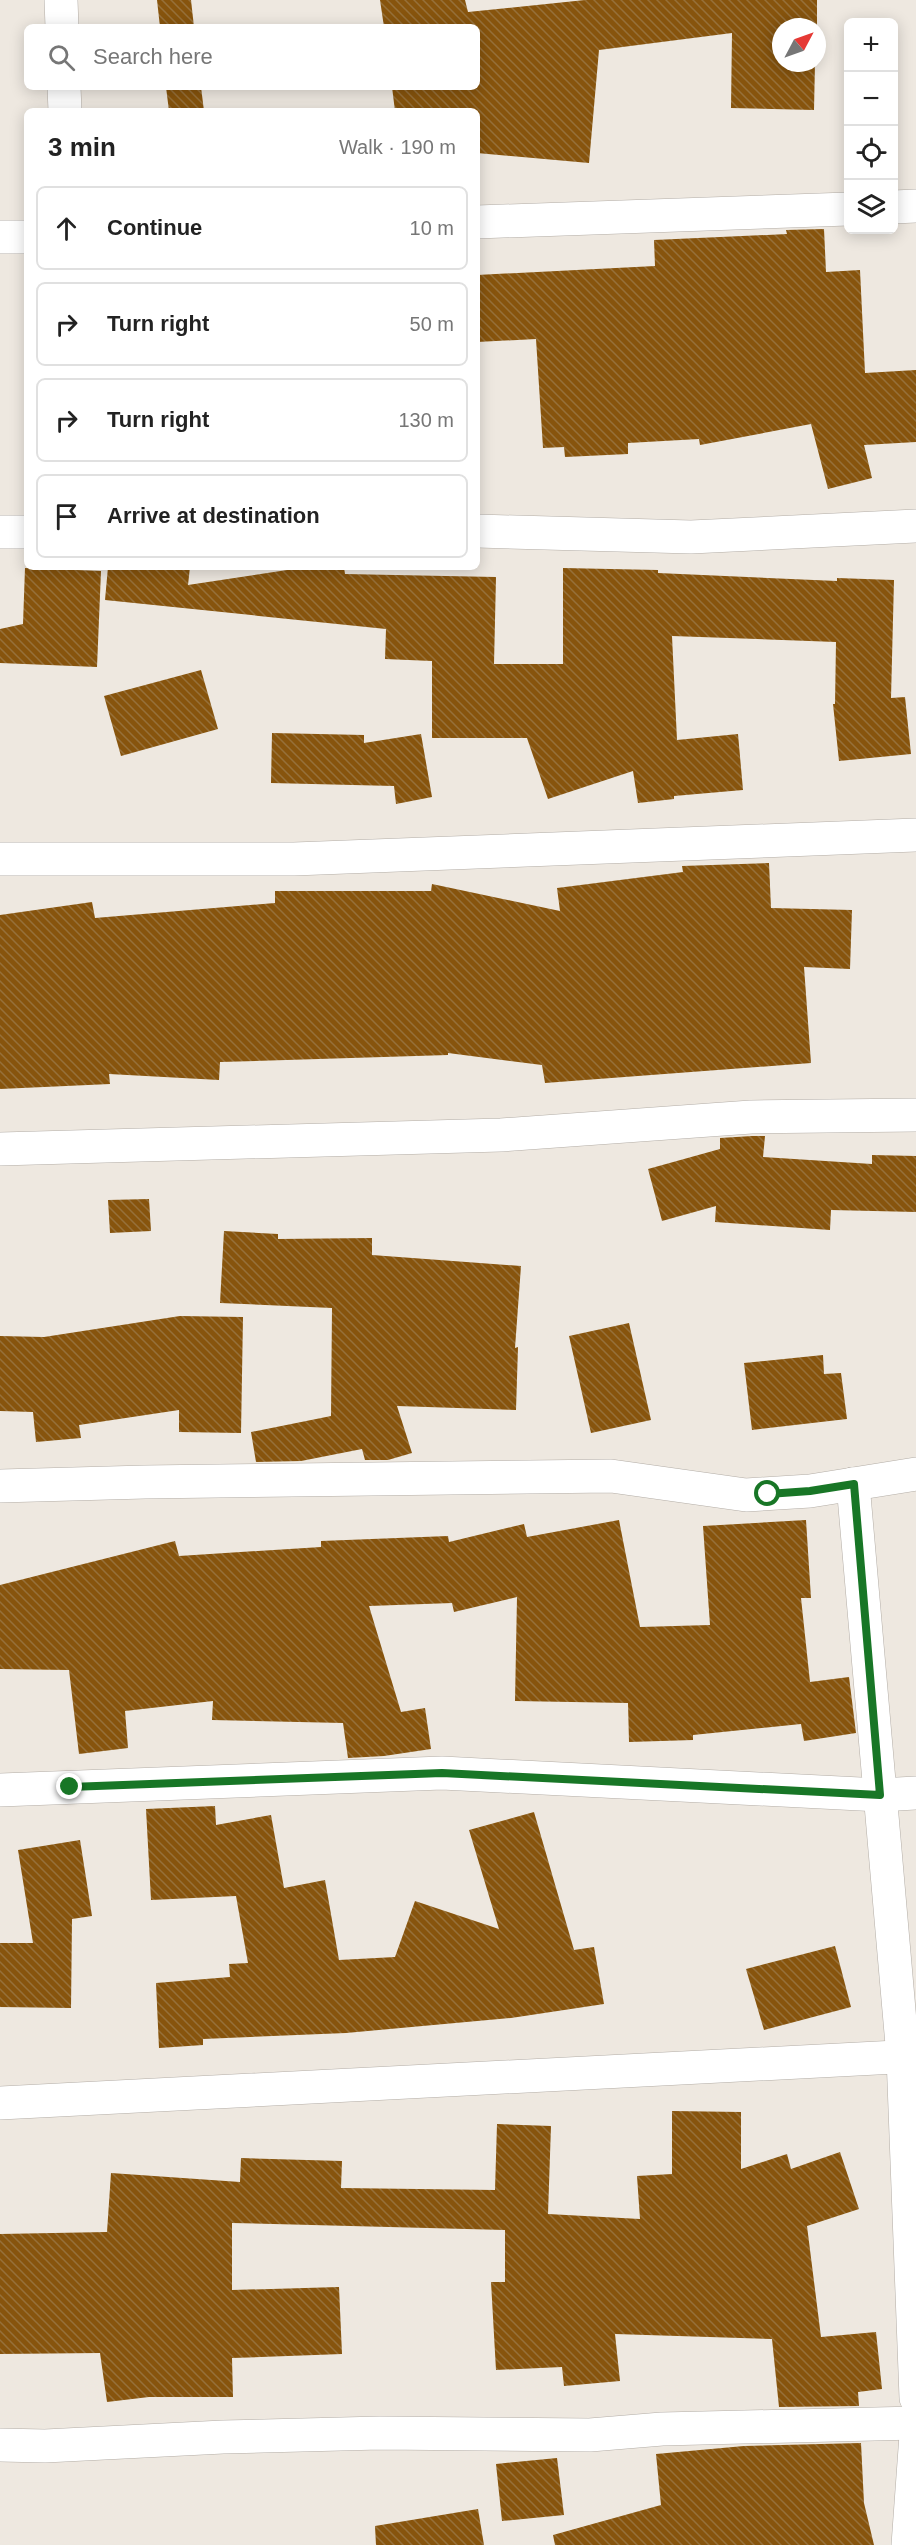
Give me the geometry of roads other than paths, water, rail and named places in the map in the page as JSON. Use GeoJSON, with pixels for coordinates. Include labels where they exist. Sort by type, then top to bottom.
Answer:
{"type":"FeatureCollection","features":[{"type":"Feature","properties":{"kind":"street"},"geometry":{"type":"LineString","coordinates":[[61,0],[62,24]]}},
{"type":"Feature","properties":{"kind":"street"},"geometry":{"type":"LineString","coordinates":[[64,90],[65,108]]}},
{"type":"Feature","properties":{"kind":"street"},"geometry":{"type":"LineString","coordinates":[[898,207],[916,206]]}},
{"type":"Feature","properties":{"kind":"street"},"geometry":{"type":"LineString","coordinates":[[480,222],[844,208]]}},
{"type":"Feature","properties":{"kind":"street"},"geometry":{"type":"LineString","coordinates":[[0,237],[24,237]]}},
{"type":"Feature","properties":{"kind":"street"},"geometry":{"type":"LineString","coordinates":[[480,531],[691,537],[916,526]]}},
{"type":"Feature","properties":{"kind":"street"},"geometry":{"type":"LineString","coordinates":[[0,532],[24,532]]}},
{"type":"Feature","properties":{"kind":"street"},"geometry":{"type":"LineString","coordinates":[[0,859],[294,859],[916,835]]}},
{"type":"Feature","properties":{"kind":"street"},"geometry":{"type":"LineString","coordinates":[[0,1149],[501,1135],[751,1117],[916,1115]]}},
{"type":"Feature","properties":{"kind":"street"},"geometry":{"type":"LineString","coordinates":[[0,1486],[611,1476],[746,1495],[810,1491],[916,1474]]}},
{"type":"Feature","properties":{"kind":"street"},"geometry":{"type":"LineString","coordinates":[[854,1484],[880,1795],[910,2056],[916,2398]]}},
{"type":"Feature","properties":{"kind":"street"},"geometry":{"type":"LineString","coordinates":[[0,1790],[442,1773],[880,1795],[916,1793]]}},
{"type":"Feature","properties":{"kind":"street"},"geometry":{"type":"LineString","coordinates":[[0,2103],[910,2056]]}},
{"type":"Feature","properties":{"kind":"street"},"geometry":{"type":"LineString","coordinates":[[0,2445],[45,2446],[223,2437],[380,2433],[590,2435],[662,2428],[916,2423]]}},
{"type":"Feature","properties":{"kind":"street"},"geometry":{"type":"LineString","coordinates":[[908,2545],[916,2435]]}}]}
